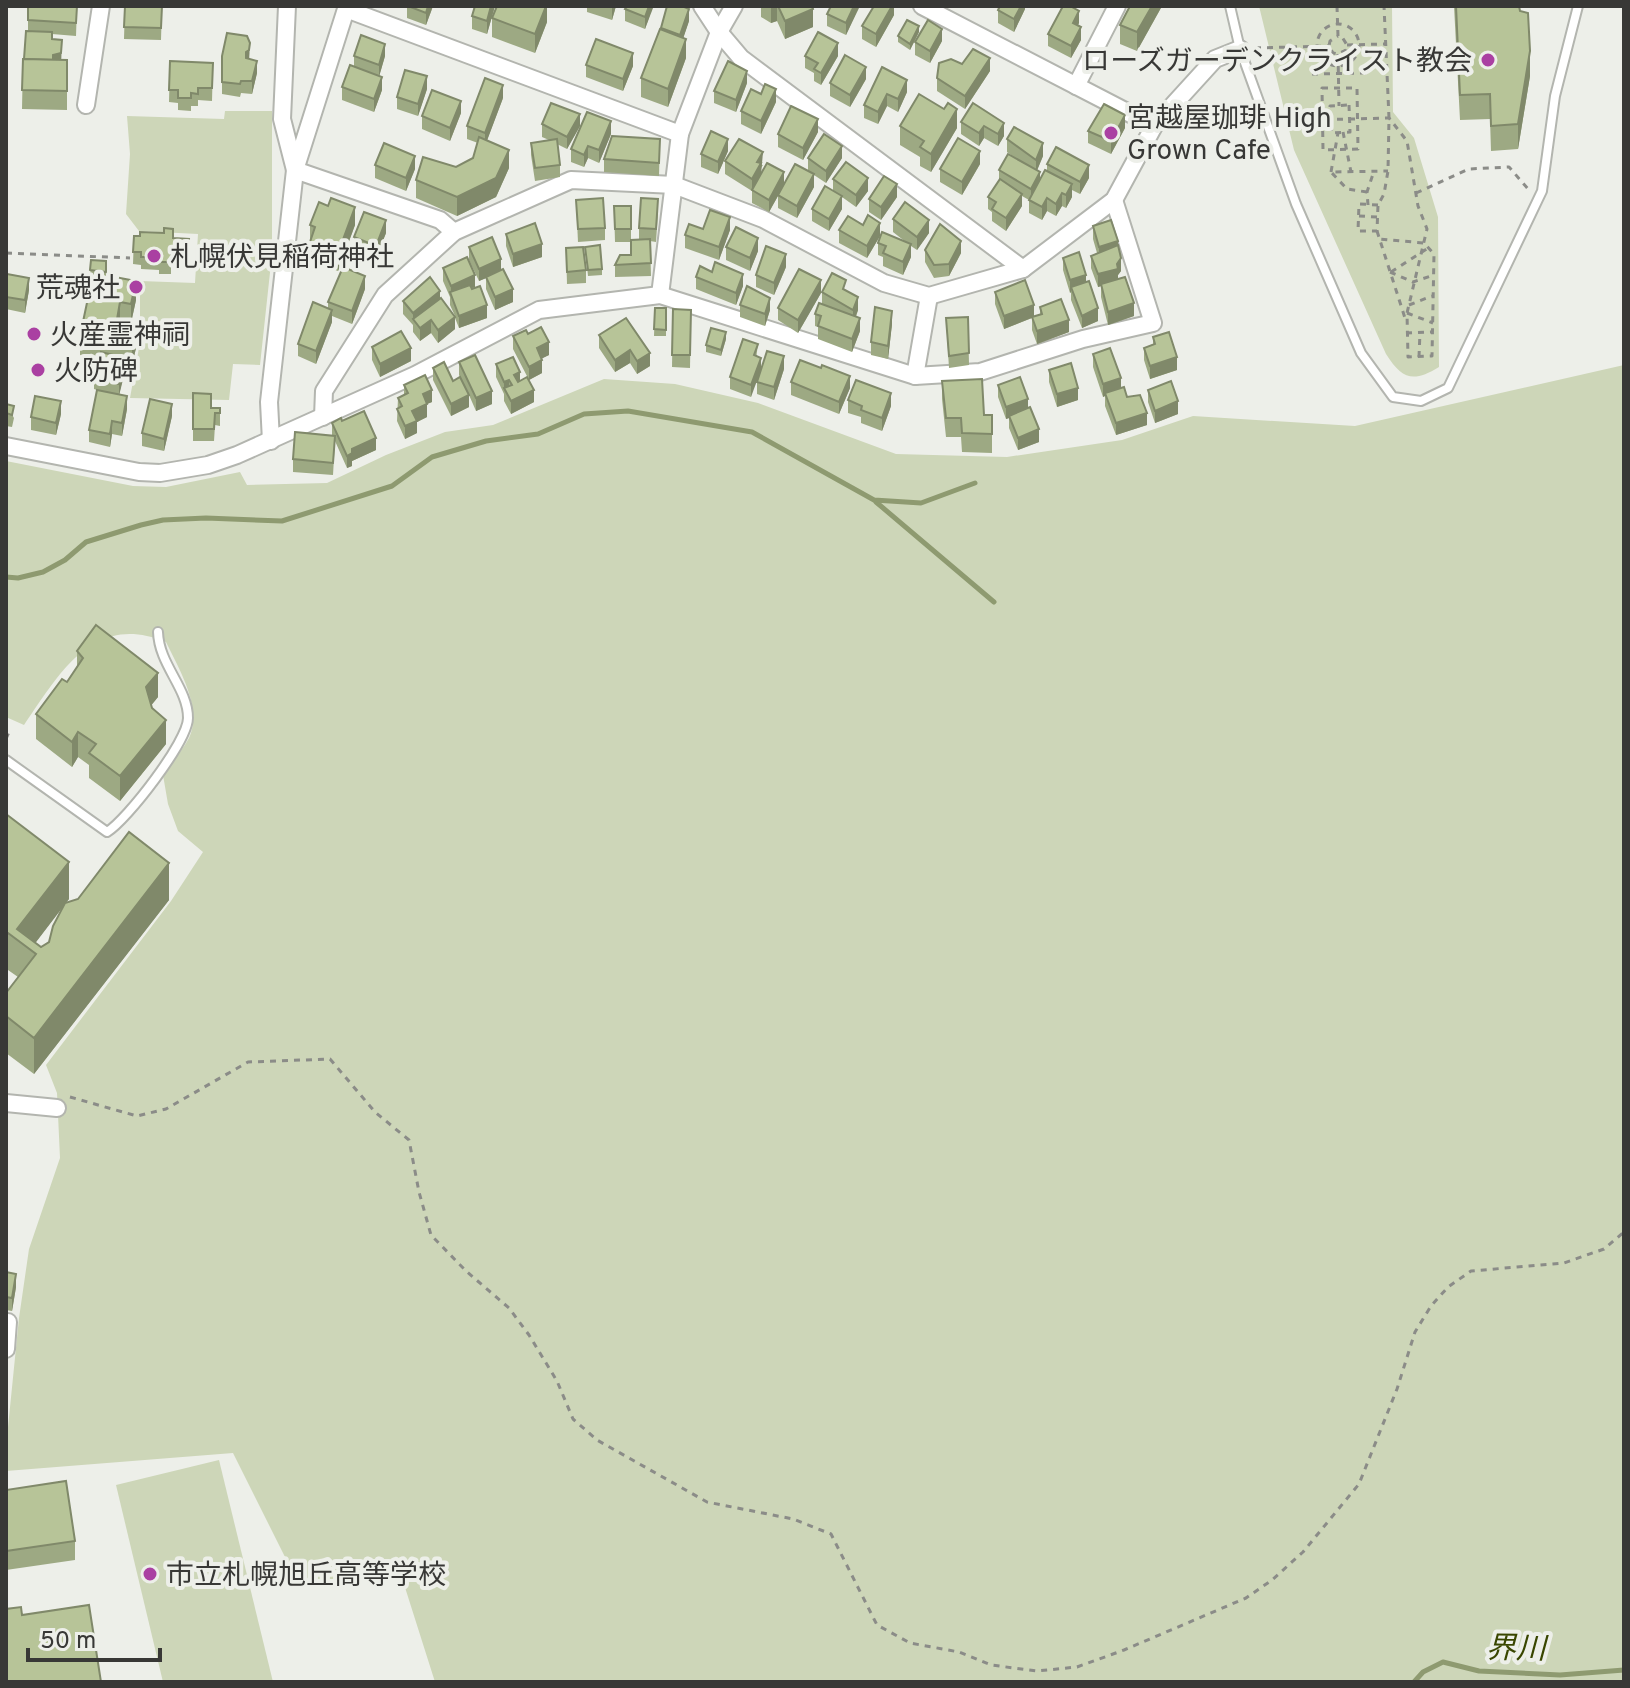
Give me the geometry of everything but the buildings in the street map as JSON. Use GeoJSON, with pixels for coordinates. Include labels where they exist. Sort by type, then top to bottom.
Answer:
{"type":"FeatureCollection","features":[{"type":"Feature","properties":{"kind":"street"},"geometry":{"type":"LineString","coordinates":[[86,105],[101,6]]}},
{"type":"Feature","properties":{"kind":"street"},"geometry":{"type":"LineString","coordinates":[[287,6],[282,119],[295,170]]}},
{"type":"Feature","properties":{"kind":"street"},"geometry":{"type":"LineString","coordinates":[[702,6],[741,58],[1023,269]]}},
{"type":"Feature","properties":{"kind":"street"},"geometry":{"type":"LineString","coordinates":[[660,295],[680,134],[719,32],[734,6]]}},
{"type":"Feature","properties":{"kind":"street"},"geometry":{"type":"LineString","coordinates":[[922,6],[1154,126]]}},
{"type":"Feature","properties":{"kind":"street"},"geometry":{"type":"LineString","coordinates":[[1076,86],[1117,6]]}},
{"type":"Feature","properties":{"kind":"street"},"geometry":{"type":"LineString","coordinates":[[271,441],[269,402],[295,170],[347,8],[680,134]]}},
{"type":"Feature","properties":{"kind":"street"},"geometry":{"type":"LineString","coordinates":[[323,417],[324,391],[385,295],[454,232],[571,180],[674,185],[763,219],[884,283],[929,296],[1023,269],[1114,200],[1154,126],[1215,59],[1240,49]]}},
{"type":"Feature","properties":{"kind":"street"},"geometry":{"type":"LineString","coordinates":[[295,170],[440,220],[454,232]]}},
{"type":"Feature","properties":{"kind":"street"},"geometry":{"type":"LineString","coordinates":[[6,446],[115,469],[160,473],[208,465],[271,441],[415,375],[539,310],[660,295],[915,376],[980,372],[1083,339],[1153,323],[1114,200]]}},
{"type":"Feature","properties":{"kind":"street"},"geometry":{"type":"LineString","coordinates":[[915,376],[929,296]]}},
{"type":"Feature","properties":{"kind":"street"},"geometry":{"type":"LineString","coordinates":[[6,1103],[57,1108]]}},
{"type":"Feature","properties":{"kind":"street"},"geometry":{"type":"LineString","coordinates":[[6,1322],[6,1349]]}},
{"type":"Feature","properties":{"kind":"lane"},"geometry":{"type":"LineString","coordinates":[[1230,6],[1240,49],[1308,232],[1361,353],[1393,397],[1421,401],[1448,388],[1542,191],[1555,96],[1578,6]]}},
{"type":"Feature","properties":{"kind":"lane"},"geometry":{"type":"LineString","coordinates":[[6,760],[107,832],[116,827],[151,784],[185,734],[188,718],[184,701],[164,661],[158,644],[158,632]]}},
{"type":"Feature","properties":{"kind":"path"},"geometry":{"type":"LineString","coordinates":[[1309,6],[1320,6]]}},
{"type":"Feature","properties":{"kind":"path"},"geometry":{"type":"LineString","coordinates":[[1337,6],[1338,36]]}},
{"type":"Feature","properties":{"kind":"path"},"geometry":{"type":"LineString","coordinates":[[1384,6],[1388,171],[1384,194],[1378,205],[1377,231],[1406,322]]}},
{"type":"Feature","properties":{"kind":"path"},"geometry":{"type":"LineString","coordinates":[[1337,23],[1352,28],[1359,45],[1352,61],[1339,66],[1324,62],[1317,46],[1319,34],[1324,28],[1337,23]]}},
{"type":"Feature","properties":{"kind":"path"},"geometry":{"type":"LineString","coordinates":[[1338,36],[1347,45]]}},
{"type":"Feature","properties":{"kind":"path"},"geometry":{"type":"LineString","coordinates":[[1338,36],[1330,41],[1333,53],[1346,50],[1347,45]]}},
{"type":"Feature","properties":{"kind":"path"},"geometry":{"type":"LineString","coordinates":[[1347,45],[1385,44]]}},
{"type":"Feature","properties":{"kind":"path"},"geometry":{"type":"LineString","coordinates":[[1240,49],[1329,46]]}},
{"type":"Feature","properties":{"kind":"path"},"geometry":{"type":"LineString","coordinates":[[1338,54],[1339,106]]}},
{"type":"Feature","properties":{"kind":"path"},"geometry":{"type":"LineString","coordinates":[[1312,74],[1366,73]]}},
{"type":"Feature","properties":{"kind":"path"},"geometry":{"type":"LineString","coordinates":[[1322,88],[1339,88],[1357,88],[1358,149],[1323,150],[1322,88]]}},
{"type":"Feature","properties":{"kind":"path"},"geometry":{"type":"LineString","coordinates":[[1349,105],[1350,119],[1350,132],[1331,133],[1330,106],[1349,105]]}},
{"type":"Feature","properties":{"kind":"path"},"geometry":{"type":"LineString","coordinates":[[1313,120],[1389,118]]}},
{"type":"Feature","properties":{"kind":"path"},"geometry":{"type":"LineString","coordinates":[[1379,239],[1424,243],[1434,254],[1432,356],[1408,357],[1407,313],[1413,282],[1424,243],[1427,229],[1416,193],[1407,141],[1389,118]]}},
{"type":"Feature","properties":{"kind":"path"},"geometry":{"type":"LineString","coordinates":[[1340,132],[1351,172]]}},
{"type":"Feature","properties":{"kind":"path"},"geometry":{"type":"LineString","coordinates":[[1331,172],[1340,132]]}},
{"type":"Feature","properties":{"kind":"path"},"geometry":{"type":"LineString","coordinates":[[1416,193],[1469,169],[1509,167],[1537,200]]}},
{"type":"Feature","properties":{"kind":"path"},"geometry":{"type":"LineString","coordinates":[[1368,205],[1367,192],[1374,171]]}},
{"type":"Feature","properties":{"kind":"path"},"geometry":{"type":"LineString","coordinates":[[1331,172],[1388,171]]}},
{"type":"Feature","properties":{"kind":"path"},"geometry":{"type":"LineString","coordinates":[[1331,172],[1347,189],[1367,192]]}},
{"type":"Feature","properties":{"kind":"path"},"geometry":{"type":"LineString","coordinates":[[1377,231],[1358,231],[1359,204],[1378,205]]}},
{"type":"Feature","properties":{"kind":"path"},"geometry":{"type":"LineString","coordinates":[[1359,216],[1377,217]]}},
{"type":"Feature","properties":{"kind":"path"},"geometry":{"type":"LineString","coordinates":[[1390,272],[1428,248]]}},
{"type":"Feature","properties":{"kind":"path"},"geometry":{"type":"LineString","coordinates":[[6,253],[130,258]]}},
{"type":"Feature","properties":{"kind":"path"},"geometry":{"type":"LineString","coordinates":[[1390,272],[1413,282],[1434,275]]}},
{"type":"Feature","properties":{"kind":"path"},"geometry":{"type":"LineString","coordinates":[[1409,305],[1433,296]]}},
{"type":"Feature","properties":{"kind":"path"},"geometry":{"type":"LineString","coordinates":[[1407,313],[1433,323]]}},
{"type":"Feature","properties":{"kind":"path"},"geometry":{"type":"LineString","coordinates":[[1419,357],[1420,332]]}},
{"type":"Feature","properties":{"kind":"path"},"geometry":{"type":"LineString","coordinates":[[1406,333],[1433,332]]}},
{"type":"Feature","properties":{"kind":"path"},"geometry":{"type":"LineString","coordinates":[[6,739],[9,732]]}},
{"type":"Feature","properties":{"kind":"path"},"geometry":{"type":"LineString","coordinates":[[57,1108],[72,1096],[137,1116],[166,1109],[248,1062],[330,1059],[375,1112],[409,1140],[431,1235],[509,1308],[557,1381],[573,1419],[597,1440],[707,1502],[793,1519],[831,1534],[877,1625],[910,1643],[959,1652],[991,1665],[1037,1671],[1077,1667],[1124,1650],[1246,1598],[1272,1580],[1303,1552],[1359,1484],[1397,1389],[1415,1332],[1431,1306],[1448,1287],[1471,1271],[1564,1263],[1604,1249],[1624,1232]]}},
{"type":"Feature","properties":{"kind":"green space"},"geometry":{"type":"Polygon","coordinates":[[[1259,6],[1392,6],[1393,112],[1414,138],[1438,217],[1439,367],[1430,372],[1409,376],[1397,369],[1386,354],[1294,150],[1259,6]]]}},
{"type":"Feature","properties":{"kind":"green space"},"geometry":{"type":"Polygon","coordinates":[[[225,111],[272,111],[272,254],[260,365],[233,364],[229,400],[130,398],[140,342],[140,281],[195,283],[198,234],[139,231],[126,214],[130,154],[127,116],[224,119],[225,111]]]}},
{"type":"Feature","properties":{"kind":"green space"},"geometry":{"type":"Polygon","coordinates":[[[1624,365],[1624,1682],[435,1682],[396,1559],[301,1589],[233,1453],[6,1471],[19,1318],[29,1249],[60,1158],[57,1093],[46,1065],[171,901],[203,852],[178,831],[168,804],[163,775],[189,738],[193,714],[188,689],[166,642],[140,635],[118,635],[98,641],[66,668],[24,725],[6,717],[6,461],[133,486],[166,487],[240,472],[247,485],[327,483],[445,432],[493,425],[604,379],[675,384],[758,403],[896,454],[1007,457],[1122,440],[1193,416],[1355,426],[1624,365]]]}},
{"type":"Feature","properties":{"kind":"green space"},"geometry":{"type":"Polygon","coordinates":[[[219,1460],[273,1682],[163,1682],[116,1485],[219,1460]]]}},
{"type":"Feature","properties":{"kind":"waterway"},"geometry":{"type":"LineString","coordinates":[[6,577],[18,578],[43,572],[65,560],[86,542],[163,520],[282,521],[392,486],[432,457],[486,441],[538,434],[584,414],[628,411],[752,432],[874,500],[921,503],[975,483]]}},
{"type":"Feature","properties":{"kind":"waterway"},"geometry":{"type":"LineString","coordinates":[[876,502],[994,602]]}},
{"type":"Feature","properties":{"kind":"waterway","name":"界川"},"geometry":{"type":"LineString","coordinates":[[1414,1682],[1423,1672],[1443,1662],[1479,1671],[1560,1675],[1624,1670]]}},
{"type":"Feature","properties":{"kind":"place","name":"ローズガーデンクライスト教会"},"geometry":{"type":"Point","coordinates":[1488,60]}},
{"type":"Feature","properties":{"kind":"place","name":"宮越屋珈琲 High Grown Cafe"},"geometry":{"type":"Point","coordinates":[1111,133]}},
{"type":"Feature","properties":{"kind":"place","name":"札幌伏見稲荷神社"},"geometry":{"type":"Point","coordinates":[154,256]}},
{"type":"Feature","properties":{"kind":"place","name":"荒魂社"},"geometry":{"type":"Point","coordinates":[136,287]}},
{"type":"Feature","properties":{"kind":"place","name":"火産霊神祠"},"geometry":{"type":"Point","coordinates":[34,334]}},
{"type":"Feature","properties":{"kind":"place","name":"火防碑"},"geometry":{"type":"Point","coordinates":[38,370]}},
{"type":"Feature","properties":{"kind":"place","name":"市立札幌旭丘高等学校"},"geometry":{"type":"Point","coordinates":[150,1574]}}]}
